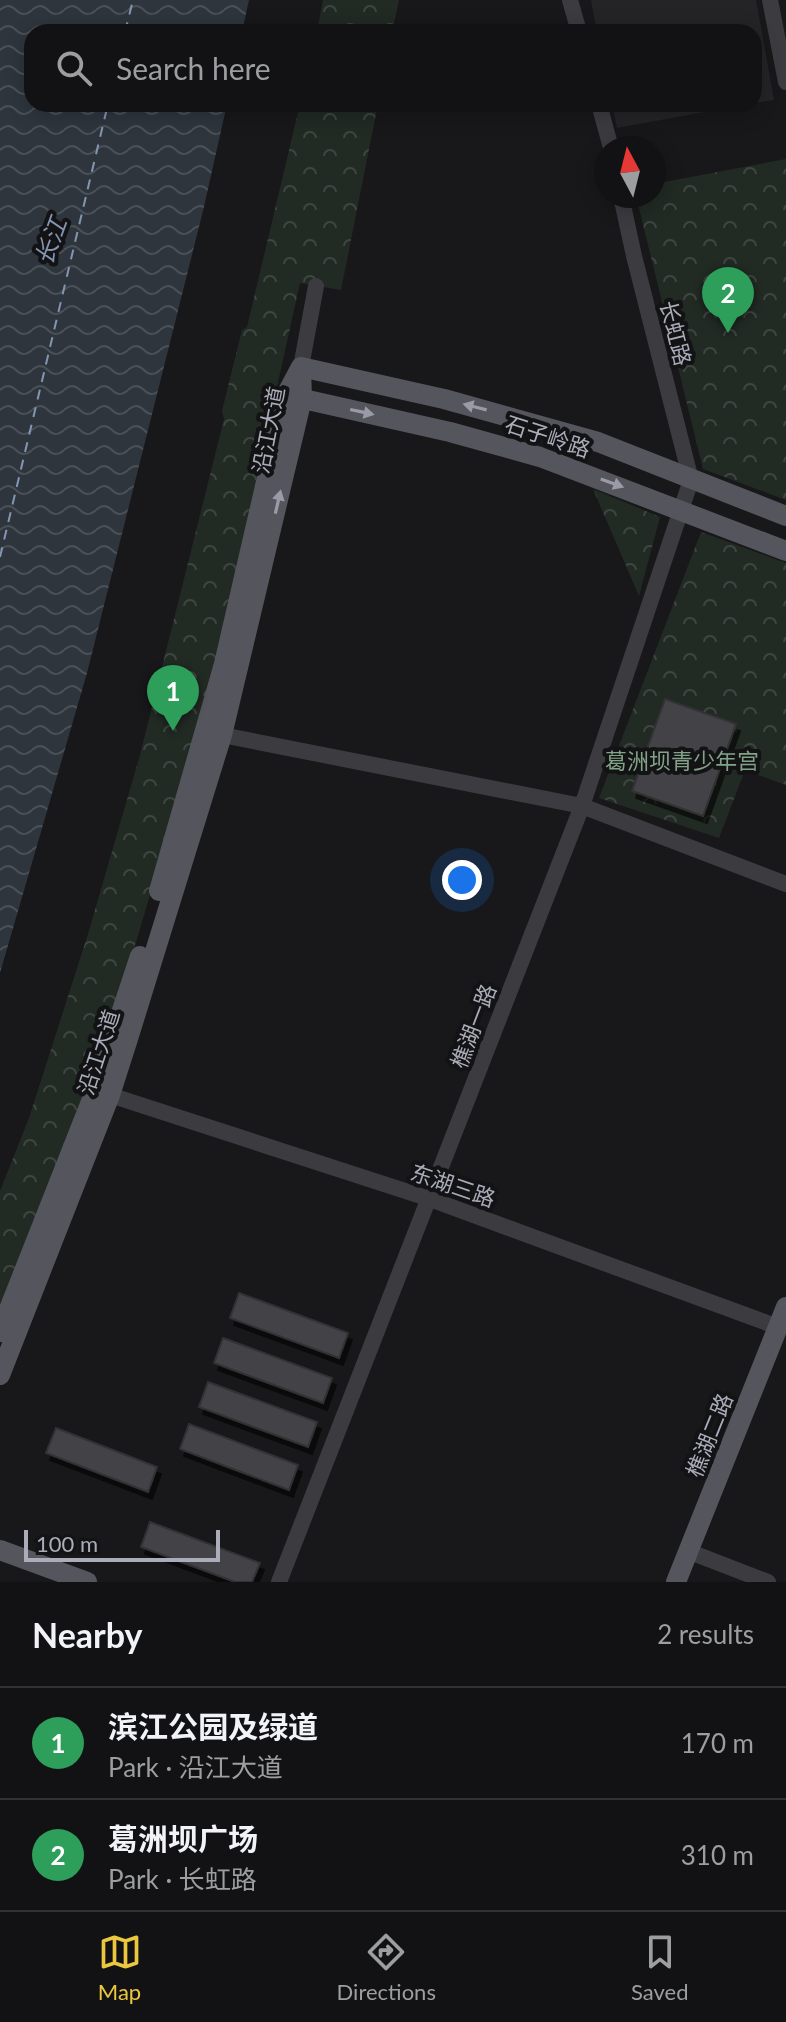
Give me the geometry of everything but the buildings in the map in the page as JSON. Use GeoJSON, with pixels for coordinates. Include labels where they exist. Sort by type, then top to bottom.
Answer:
{"type":"FeatureCollection","features":[{"type":"Feature","properties":{"kind":"main road","name":"石子岭路"},"geometry":{"type":"LineString","coordinates":[[301,367],[510,416],[598,442],[786,516]]}},
{"type":"Feature","properties":{"kind":"main road","name":"沿江大道"},"geometry":{"type":"LineString","coordinates":[[0,1375],[110,1095],[222,735],[301,367]]}},
{"type":"Feature","properties":{"kind":"main road","name":"石子岭路"},"geometry":{"type":"LineString","coordinates":[[294,397],[450,432],[540,457],[786,551]]}},
{"type":"Feature","properties":{"kind":"main road","name":"沿江大道"},"geometry":{"type":"LineString","coordinates":[[0,1332],[96,1089],[147,933],[224,664],[294,397]]}},
{"type":"Feature","properties":{"kind":"main road","name":"樵湖二路"},"geometry":{"type":"LineString","coordinates":[[688,1582],[782,1338],[786,1307]]}},
{"type":"Feature","properties":{"kind":"main road","name":"樵湖二路"},"geometry":{"type":"LineString","coordinates":[[676,1582],[782,1338]]}},
{"type":"Feature","properties":{"kind":"main road"},"geometry":{"type":"LineString","coordinates":[[0,1550],[87,1582]]}},
{"type":"Feature","properties":{"kind":"street"},"geometry":{"type":"LineString","coordinates":[[570,0],[577,24]]}},
{"type":"Feature","properties":{"kind":"street"},"geometry":{"type":"LineString","coordinates":[[770,0],[786,82]]}},
{"type":"Feature","properties":{"kind":"street"},"geometry":{"type":"LineString","coordinates":[[601,112],[608,136]]}},
{"type":"Feature","properties":{"kind":"street","name":"长虹路"},"geometry":{"type":"LineString","coordinates":[[624,208],[691,480]]}},
{"type":"Feature","properties":{"kind":"street"},"geometry":{"type":"LineString","coordinates":[[301,367],[316,286]]}},
{"type":"Feature","properties":{"kind":"street","name":"樵湖一路"},"geometry":{"type":"LineString","coordinates":[[279,1582],[582,806],[691,480]]}},
{"type":"Feature","properties":{"kind":"street"},"geometry":{"type":"LineString","coordinates":[[222,735],[582,806],[786,884]]}},
{"type":"Feature","properties":{"kind":"street","name":"东湖三路"},"geometry":{"type":"LineString","coordinates":[[110,1095],[430,1199],[782,1338]]}},
{"type":"Feature","properties":{"kind":"street"},"geometry":{"type":"LineString","coordinates":[[698,1555],[768,1582]]}},
{"type":"Feature","properties":{"kind":"shaded area"},"geometry":{"type":"Polygon","coordinates":[[[591,0],[756,0],[760,24],[596,24],[591,0]]]}},
{"type":"Feature","properties":{"kind":"shaded area"},"geometry":{"type":"Polygon","coordinates":[[[762,33],[774,100],[762,102],[762,33]]]}},
{"type":"Feature","properties":{"kind":"shaded area"},"geometry":{"type":"Polygon","coordinates":[[[614,112],[705,112],[617,128],[614,112]]]}},
{"type":"Feature","properties":{"kind":"green space"},"geometry":{"type":"Polygon","coordinates":[[[323,0],[399,0],[394,24],[318,24],[323,0]]]}},
{"type":"Feature","properties":{"kind":"green space"},"geometry":{"type":"Polygon","coordinates":[[[298,112],[376,112],[341,290],[300,283],[206,707],[130,962],[46,1206],[0,1318],[0,1191],[29,1118],[88,934],[140,755],[224,419],[222,411],[242,330],[247,327],[298,112]]]}},
{"type":"Feature","properties":{"kind":"green space"},"geometry":{"type":"Polygon","coordinates":[[[786,159],[786,500],[703,469],[639,208],[666,208],[666,182],[786,159]]]}},
{"type":"Feature","properties":{"kind":"green space"},"geometry":{"type":"Polygon","coordinates":[[[593,489],[660,517],[639,596],[593,489]]]}},
{"type":"Feature","properties":{"kind":"green space","name":"葛洲坝青少年宫"},"geometry":{"type":"Polygon","coordinates":[[[701,532],[786,563],[786,785],[745,770],[719,838],[599,798],[701,532]]]}},
{"type":"Feature","properties":{"kind":"water","name":"长江"},"geometry":{"type":"Polygon","coordinates":[[[0,0],[249,0],[244,24],[24,24],[24,112],[225,112],[87,673],[0,973],[0,0]]]}},
{"type":"Feature","properties":{"kind":"ferry route"},"geometry":{"type":"LineString","coordinates":[[127,24],[133,0]]}},
{"type":"Feature","properties":{"kind":"ferry route"},"geometry":{"type":"LineString","coordinates":[[0,557],[106,112]]}},
{"type":"Feature","properties":{"kind":"place","name":"葛洲坝广场"},"geometry":{"type":"Point","coordinates":[728,333]}},
{"type":"Feature","properties":{"kind":"place","name":"滨江公园及绿道"},"geometry":{"type":"Point","coordinates":[173,731]}}]}
